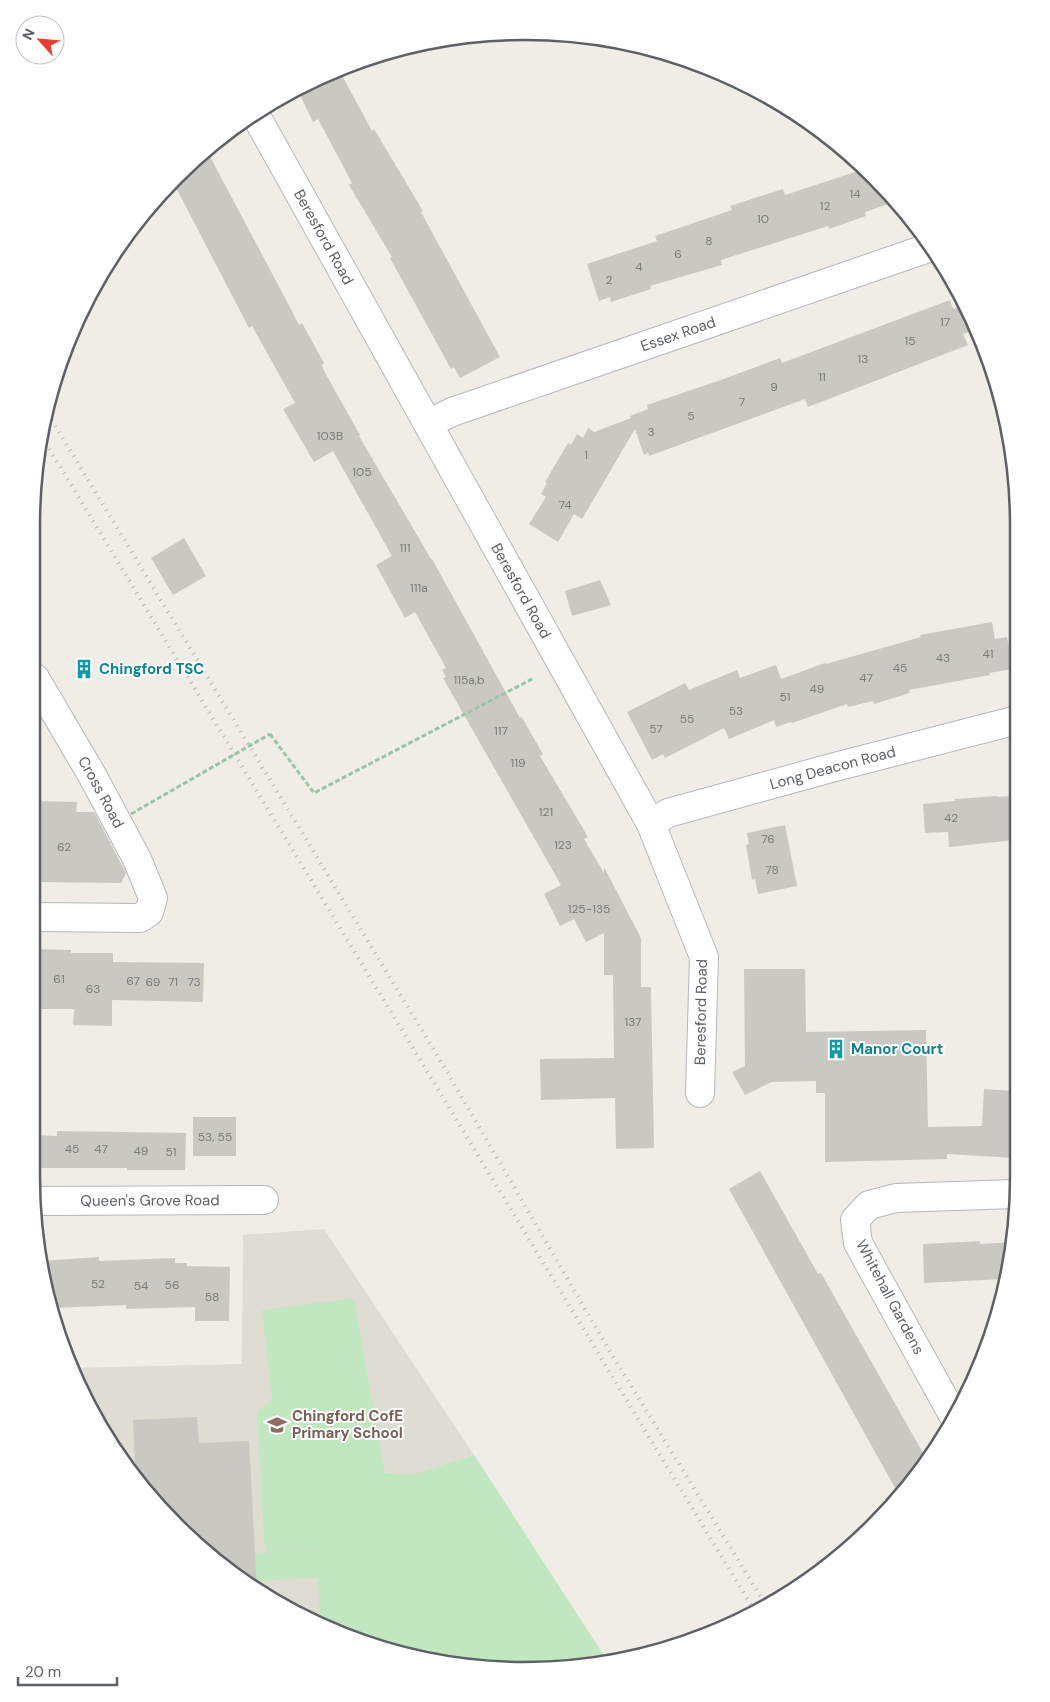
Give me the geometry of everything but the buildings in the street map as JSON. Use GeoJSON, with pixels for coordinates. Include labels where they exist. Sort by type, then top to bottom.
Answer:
{"type":"FeatureCollection","features":[{"type":"Feature","properties":{"kind":"street","name":"Beresford Road"},"geometry":{"type":"LineString","coordinates":[[259,120],[651,824],[704,957],[700,1093]]}},
{"type":"Feature","properties":{"kind":"street","name":"Essex Road"},"geometry":{"type":"LineString","coordinates":[[428,424],[452,412],[924,250]]}},
{"type":"Feature","properties":{"kind":"street","name":"Cross Road"},"geometry":{"type":"LineString","coordinates":[[40,685],[92,775],[137,859],[153,898],[149,912],[140,918],[40,917]]}},
{"type":"Feature","properties":{"kind":"street","name":"Long Deacon Road"},"geometry":{"type":"LineString","coordinates":[[651,824],[668,813],[1010,722]]}},
{"type":"Feature","properties":{"kind":"street","name":"Whitehall Gardens"},"geometry":{"type":"LineString","coordinates":[[950,1410],[858,1243],[855,1220],[869,1204],[896,1198],[1009,1194]]}},
{"type":"Feature","properties":{"kind":"street","name":"Queen's Grove Road"},"geometry":{"type":"LineString","coordinates":[[41,1201],[264,1200]]}},
{"type":"Feature","properties":{"kind":"path"},"geometry":{"type":"LineString","coordinates":[[131,814],[270,734],[314,793],[533,678]]}},
{"type":"Feature","properties":{"kind":"shaded area","name":"Chingford CofE Primary School"},"geometry":{"type":"Polygon","coordinates":[[[324,1229],[604,1656],[557,1661],[493,1661],[430,1653],[369,1636],[310,1612],[256,1580],[205,1542],[160,1497],[140,1472],[105,1420],[79,1368],[242,1364],[243,1235],[324,1229]]]}},
{"type":"Feature","properties":{"kind":"green space"},"geometry":{"type":"Polygon","coordinates":[[[354,1298],[385,1473],[412,1475],[474,1455],[604,1656],[557,1661],[525,1662],[493,1661],[430,1653],[369,1636],[320,1616],[318,1578],[256,1580],[255,1553],[330,1550],[265,1552],[257,1411],[272,1400],[262,1310],[354,1298]]]}},
{"type":"Feature","properties":{"kind":"railway"},"geometry":{"type":"LineString","coordinates":[[52,420],[443,1065],[603,1340],[763,1600]]}},
{"type":"Feature","properties":{"kind":"railway"},"geometry":{"type":"LineString","coordinates":[[47,445],[751,1606]]}},
{"type":"Feature","properties":{"kind":"place","name":"Chingford TSC"},"geometry":{"type":"Point","coordinates":[84,669]}},
{"type":"Feature","properties":{"kind":"place","name":"Manor Court"},"geometry":{"type":"Point","coordinates":[836,1049]}},
{"type":"Feature","properties":{"kind":"place","name":"Chingford CofE Primary School"},"geometry":{"type":"Point","coordinates":[277,1425]}}]}
